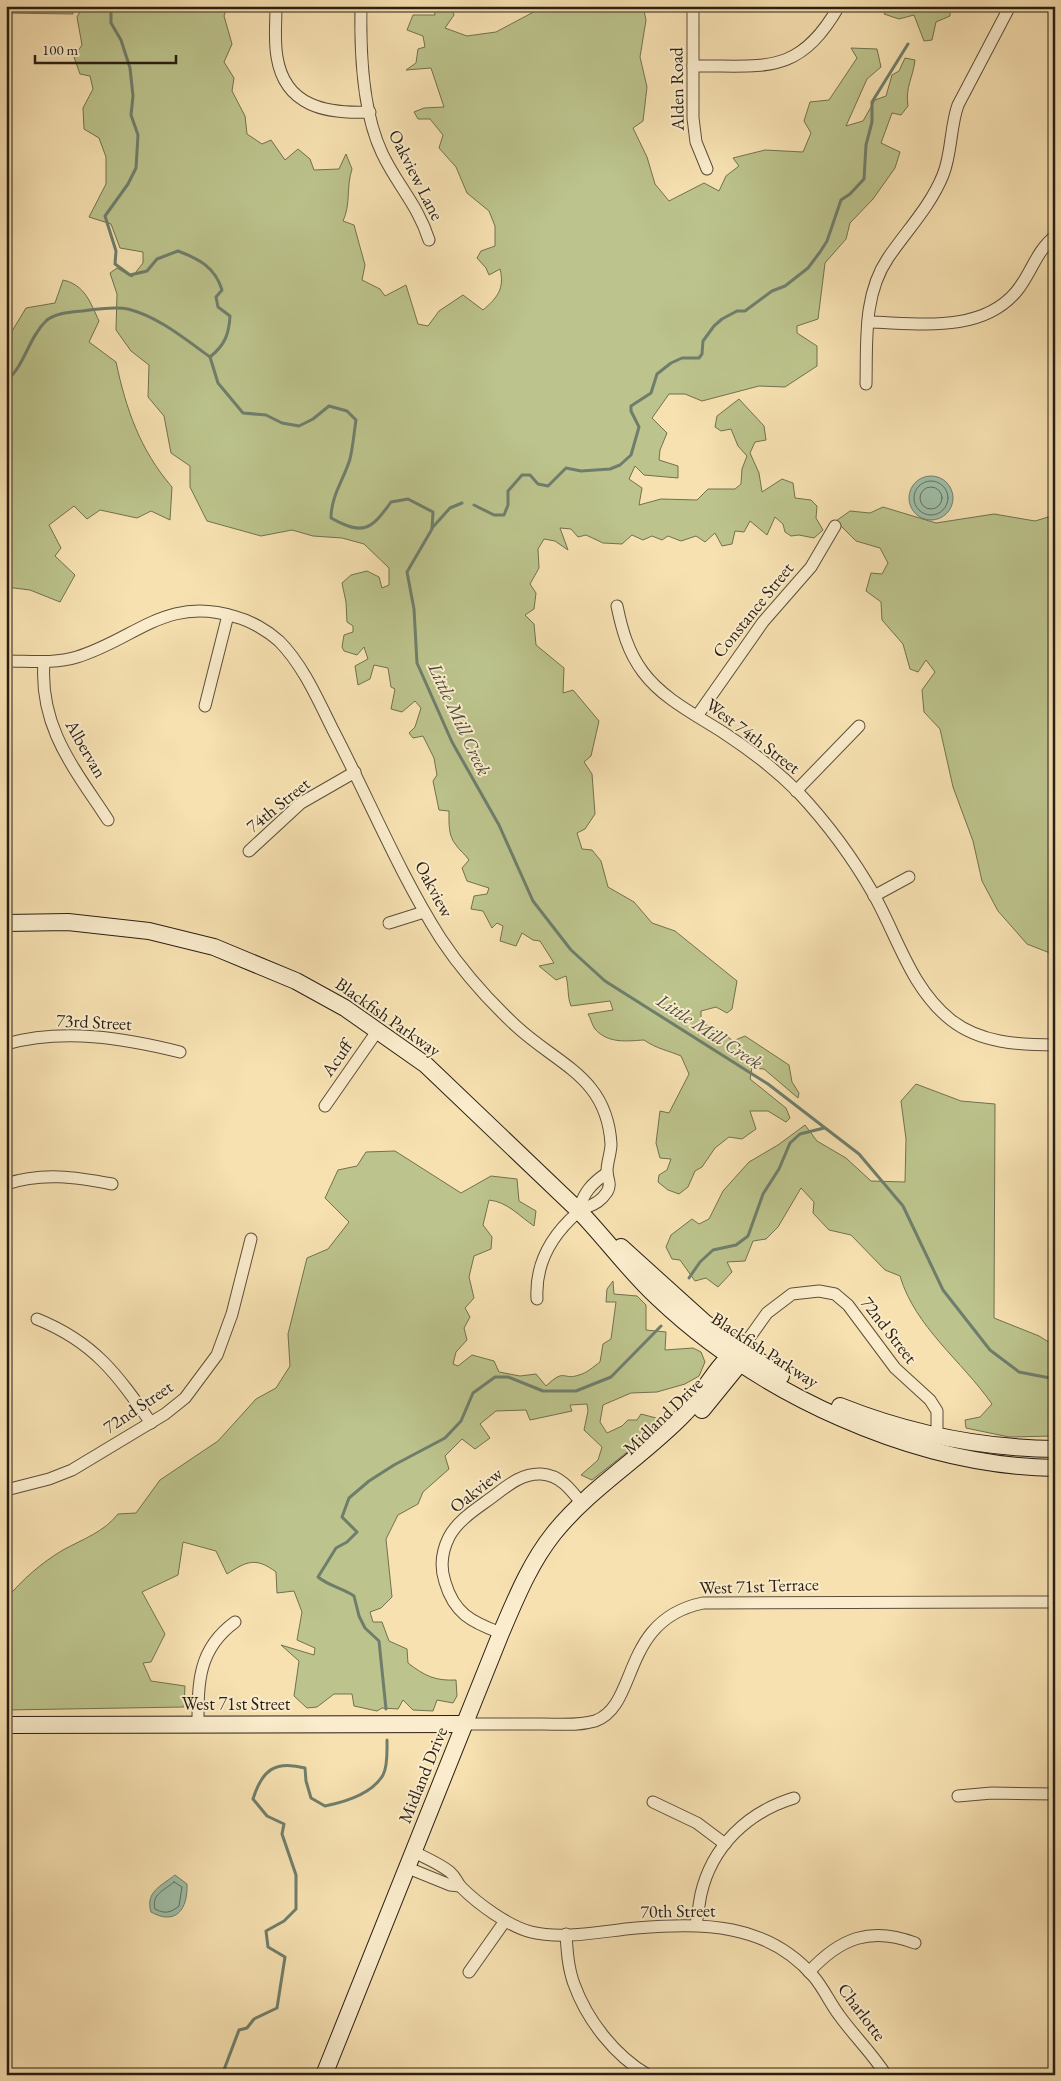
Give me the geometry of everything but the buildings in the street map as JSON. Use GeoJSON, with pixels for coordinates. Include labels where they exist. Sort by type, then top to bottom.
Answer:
{"type":"FeatureCollection","features":[{"type":"Feature","properties":{"kind":"main road","name":"Blackfish Parkway"},"geometry":{"type":"LineString","coordinates":[[6,923],[68,922],[98,927],[149,931],[214,947],[296,981],[345,1008],[426,1065],[602,1235],[624,1249],[738,1355],[800,1399],[868,1430],[942,1452],[975,1460],[1055,1468]]}},
{"type":"Feature","properties":{"kind":"main road","name":"Blackfish Parkway"},"geometry":{"type":"LineString","coordinates":[[6,934],[68,932],[98,927]]}},
{"type":"Feature","properties":{"kind":"main road","name":"Blackfish Parkway"},"geometry":{"type":"LineString","coordinates":[[738,1355],[832,1402],[865,1416],[937,1437],[1012,1449],[1055,1449]]}},
{"type":"Feature","properties":{"kind":"main road","name":"Midland Drive"},"geometry":{"type":"LineString","coordinates":[[324,2075],[501,1633],[538,1554],[555,1532],[600,1486],[685,1414],[738,1355]]}},
{"type":"Feature","properties":{"kind":"main road","name":"West 71st Street"},"geometry":{"type":"LineString","coordinates":[[6,1726],[466,1724]]}},
{"type":"Feature","properties":{"kind":"street"},"geometry":{"type":"LineString","coordinates":[[276,6],[276,55],[286,83],[295,93],[318,109],[345,113],[370,112]]}},
{"type":"Feature","properties":{"kind":"street","name":"Oakview Lane"},"geometry":{"type":"LineString","coordinates":[[361,6],[360,46],[370,112],[382,154],[422,219],[429,240]]}},
{"type":"Feature","properties":{"kind":"street","name":"Alden Road"},"geometry":{"type":"LineString","coordinates":[[693,6],[694,132],[707,169]]}},
{"type":"Feature","properties":{"kind":"street"},"geometry":{"type":"LineString","coordinates":[[693,66],[762,66],[795,56],[825,31],[839,6]]}},
{"type":"Feature","properties":{"kind":"street"},"geometry":{"type":"LineString","coordinates":[[866,384],[869,302],[879,274],[934,195],[944,173],[953,120],[958,105],[1010,6]]}},
{"type":"Feature","properties":{"kind":"street"},"geometry":{"type":"LineString","coordinates":[[868,322],[934,323],[967,321],[993,311],[1015,292],[1045,243],[1055,236]]}},
{"type":"Feature","properties":{"kind":"street","name":"Constance Street"},"geometry":{"type":"LineString","coordinates":[[697,716],[763,622],[811,566],[835,526]]}},
{"type":"Feature","properties":{"kind":"street","name":"West 74th Street"},"geometry":{"type":"LineString","coordinates":[[617,606],[622,631],[630,652],[643,672],[658,689],[747,750],[796,791],[833,832],[874,896],[910,970],[924,991],[952,1020],[991,1040],[1017,1044],[1055,1045]]}},
{"type":"Feature","properties":{"kind":"street","name":"Oakview"},"geometry":{"type":"LineString","coordinates":[[6,661],[54,662],[89,653],[145,623],[186,611],[228,615],[255,625],[278,641],[314,691],[424,912],[469,978],[517,1027],[582,1076],[592,1087],[602,1104],[608,1125],[611,1147],[607,1173],[596,1180],[582,1198],[579,1211],[556,1238],[540,1263],[536,1286],[537,1299]]}},
{"type":"Feature","properties":{"kind":"street"},"geometry":{"type":"LineString","coordinates":[[205,706],[228,615]]}},
{"type":"Feature","properties":{"kind":"street","name":"Albervan"},"geometry":{"type":"LineString","coordinates":[[44,662],[44,698],[55,735],[108,820]]}},
{"type":"Feature","properties":{"kind":"street"},"geometry":{"type":"LineString","coordinates":[[796,791],[859,726]]}},
{"type":"Feature","properties":{"kind":"street","name":"74th Street"},"geometry":{"type":"LineString","coordinates":[[250,851],[301,804],[355,772]]}},
{"type":"Feature","properties":{"kind":"street"},"geometry":{"type":"LineString","coordinates":[[874,896],[909,877]]}},
{"type":"Feature","properties":{"kind":"street"},"geometry":{"type":"LineString","coordinates":[[389,923],[424,912]]}},
{"type":"Feature","properties":{"kind":"street","name":"Acuff"},"geometry":{"type":"LineString","coordinates":[[324,1106],[378,1030]]}},
{"type":"Feature","properties":{"kind":"street","name":"73rd Street"},"geometry":{"type":"LineString","coordinates":[[6,1044],[42,1038],[94,1037],[139,1042],[180,1052]]}},
{"type":"Feature","properties":{"kind":"street"},"geometry":{"type":"LineString","coordinates":[[6,1184],[55,1176],[72,1176],[112,1184]]}},
{"type":"Feature","properties":{"kind":"street","name":"72nd Street"},"geometry":{"type":"LineString","coordinates":[[6,1490],[50,1479],[72,1470],[151,1423],[185,1398],[217,1356],[232,1314],[251,1239]]}},
{"type":"Feature","properties":{"kind":"street","name":"72nd Street"},"geometry":{"type":"LineString","coordinates":[[738,1355],[767,1313],[792,1294],[819,1291],[835,1294],[848,1305],[895,1368],[934,1405],[938,1417],[937,1437]]}},
{"type":"Feature","properties":{"kind":"street"},"geometry":{"type":"LineString","coordinates":[[37,1319],[70,1335],[96,1354],[113,1370],[151,1423]]}},
{"type":"Feature","properties":{"kind":"street","name":"Oakview"},"geometry":{"type":"LineString","coordinates":[[501,1633],[473,1621],[451,1600],[442,1567],[444,1550],[450,1536],[466,1517],[513,1482],[525,1476],[540,1474],[556,1478],[565,1483],[583,1505]]}},
{"type":"Feature","properties":{"kind":"street","name":"West 71st Terrace"},"geometry":{"type":"LineString","coordinates":[[466,1724],[578,1724],[597,1720],[610,1711],[617,1702],[638,1652],[656,1626],[680,1610],[703,1603],[1055,1602]]}},
{"type":"Feature","properties":{"kind":"street"},"geometry":{"type":"LineString","coordinates":[[198,1724],[201,1668],[210,1648],[221,1632],[236,1622]]}},
{"type":"Feature","properties":{"kind":"street"},"geometry":{"type":"LineString","coordinates":[[958,1796],[992,1793],[1055,1794]]}},
{"type":"Feature","properties":{"kind":"street"},"geometry":{"type":"LineString","coordinates":[[696,1924],[704,1882],[717,1854],[724,1844],[735,1832],[767,1808],[794,1798]]}},
{"type":"Feature","properties":{"kind":"street"},"geometry":{"type":"LineString","coordinates":[[653,1802],[697,1823],[724,1844]]}},
{"type":"Feature","properties":{"kind":"street","name":"70th Street"},"geometry":{"type":"LineString","coordinates":[[414,1852],[449,1871],[455,1876],[460,1886],[504,1921],[529,1932],[566,1934],[696,1924],[737,1930],[764,1940],[792,1956],[809,1972]]}},
{"type":"Feature","properties":{"kind":"street","name":"70th Street"},"geometry":{"type":"LineString","coordinates":[[408,1868],[450,1885],[460,1886]]}},
{"type":"Feature","properties":{"kind":"street"},"geometry":{"type":"LineString","coordinates":[[468,1972],[504,1921]]}},
{"type":"Feature","properties":{"kind":"street"},"geometry":{"type":"LineString","coordinates":[[566,1934],[574,1983],[591,2019],[612,2045],[648,2075]]}},
{"type":"Feature","properties":{"kind":"street"},"geometry":{"type":"LineString","coordinates":[[809,1972],[830,1951],[850,1940],[886,1935],[915,1943]]}},
{"type":"Feature","properties":{"kind":"street","name":"Charlotte"},"geometry":{"type":"LineString","coordinates":[[809,1972],[838,2015],[866,2046],[886,2075]]}},
{"type":"Feature","properties":{"kind":"green space"},"geometry":{"type":"Polygon","coordinates":[[[6,6],[72,6],[73,14],[6,13],[6,6]]]}},
{"type":"Feature","properties":{"kind":"green space"},"geometry":{"type":"Polygon","coordinates":[[[83,6],[227,6],[224,16],[232,44],[224,62],[234,78],[232,91],[245,116],[247,134],[262,144],[271,140],[285,160],[298,149],[310,159],[314,170],[339,169],[346,154],[352,169],[347,208],[343,221],[354,225],[365,265],[362,280],[380,289],[385,296],[406,285],[418,324],[428,326],[439,311],[463,295],[483,310],[499,292],[501,276],[500,269],[489,275],[486,268],[477,258],[481,251],[495,246],[495,226],[489,211],[467,193],[456,167],[439,148],[443,135],[430,119],[418,119],[414,112],[424,108],[444,107],[431,68],[406,70],[416,63],[418,49],[425,47],[423,36],[407,30],[413,15],[435,15],[434,6],[451,6],[454,15],[445,28],[467,36],[496,32],[545,6],[643,6],[646,20],[640,57],[647,87],[643,121],[633,128],[647,157],[655,184],[669,201],[704,183],[719,191],[726,176],[739,166],[733,158],[765,150],[803,152],[811,133],[804,121],[810,102],[829,100],[857,58],[851,48],[877,49],[881,67],[867,79],[846,126],[863,121],[875,100],[886,96],[892,75],[899,71],[905,58],[915,60],[908,88],[908,106],[901,115],[892,113],[881,143],[900,152],[895,168],[873,199],[850,223],[846,239],[825,263],[818,319],[797,326],[797,333],[817,346],[817,366],[785,387],[759,386],[702,401],[685,394],[669,394],[652,418],[667,433],[660,450],[659,460],[678,466],[678,478],[644,475],[635,466],[629,479],[642,488],[639,505],[661,499],[697,500],[708,489],[735,489],[741,484],[742,469],[747,456],[738,446],[731,429],[721,431],[715,427],[717,416],[739,399],[764,426],[766,440],[755,442],[750,453],[759,473],[762,492],[782,479],[793,483],[795,498],[811,500],[817,506],[816,518],[823,530],[814,538],[799,535],[791,536],[785,532],[783,524],[775,517],[767,535],[750,521],[744,532],[735,531],[732,544],[722,546],[715,533],[705,542],[696,536],[681,541],[668,536],[662,540],[652,536],[643,540],[632,535],[622,544],[603,543],[586,535],[578,537],[571,529],[560,528],[568,550],[555,541],[544,539],[538,549],[539,568],[530,584],[536,593],[534,609],[525,615],[534,624],[536,645],[564,668],[563,693],[573,690],[599,721],[591,756],[584,762],[592,774],[595,814],[585,829],[577,833],[582,849],[592,850],[601,861],[608,887],[634,902],[652,923],[675,931],[737,981],[732,1009],[727,1013],[716,1007],[701,1011],[701,1023],[719,1030],[733,1041],[745,1036],[789,1065],[792,1082],[799,1093],[798,1098],[764,1069],[752,1068],[750,1079],[786,1108],[790,1118],[786,1122],[768,1111],[750,1111],[756,1129],[742,1139],[729,1137],[715,1148],[702,1167],[695,1171],[688,1187],[679,1194],[668,1190],[658,1182],[659,1175],[667,1170],[671,1159],[660,1158],[656,1143],[660,1111],[669,1113],[689,1074],[681,1056],[644,1040],[618,1040],[600,1034],[594,1027],[588,1014],[613,1010],[610,1001],[571,1006],[566,976],[556,980],[539,966],[554,963],[540,941],[533,940],[522,933],[516,946],[500,941],[503,926],[497,923],[492,928],[483,911],[471,909],[474,896],[487,894],[489,888],[467,881],[462,868],[469,860],[453,841],[449,829],[449,811],[439,810],[433,781],[437,775],[434,758],[423,736],[413,738],[409,733],[415,727],[421,708],[415,701],[402,712],[391,709],[395,689],[391,687],[388,668],[374,665],[370,679],[358,685],[355,666],[368,659],[364,647],[357,655],[344,651],[342,647],[344,635],[353,632],[353,626],[347,622],[346,602],[342,583],[351,575],[367,571],[379,577],[382,588],[389,585],[389,568],[364,544],[342,538],[313,536],[292,530],[261,536],[207,521],[190,487],[190,466],[171,453],[164,416],[148,397],[149,365],[131,351],[116,330],[117,294],[110,273],[117,268],[132,277],[143,263],[143,252],[120,248],[111,224],[89,217],[106,184],[106,157],[99,138],[84,129],[83,108],[93,89],[90,76],[80,74],[74,57],[82,45],[77,17],[83,6]]]}},
{"type":"Feature","properties":{"kind":"green space"},"geometry":{"type":"Polygon","coordinates":[[[888,6],[950,6],[950,16],[936,22],[932,40],[924,41],[914,15],[899,19],[884,14],[888,6]]]}},
{"type":"Feature","properties":{"kind":"green space"},"geometry":{"type":"Polygon","coordinates":[[[63,280],[77,286],[86,295],[99,321],[89,342],[116,362],[124,396],[143,444],[172,487],[170,520],[151,511],[137,518],[100,510],[87,519],[74,506],[49,525],[61,548],[55,556],[75,575],[60,602],[30,590],[6,587],[6,341],[26,308],[55,303],[63,280]]]}},
{"type":"Feature","properties":{"kind":"green space"},"geometry":{"type":"Polygon","coordinates":[[[883,507],[936,523],[994,514],[1035,521],[1055,515],[1055,955],[1027,944],[998,911],[982,881],[973,841],[953,787],[940,729],[924,712],[922,690],[935,672],[926,660],[918,672],[910,669],[903,644],[882,620],[881,602],[866,591],[871,573],[882,574],[888,563],[880,548],[856,541],[836,521],[850,511],[870,513],[883,507]]]}},
{"type":"Feature","properties":{"kind":"green space"},"geometry":{"type":"Polygon","coordinates":[[[916,1084],[961,1101],[995,1104],[994,1318],[1039,1336],[1055,1346],[1055,1436],[1009,1437],[966,1428],[965,1420],[980,1417],[992,1404],[928,1328],[916,1311],[900,1276],[885,1270],[851,1235],[829,1230],[813,1213],[814,1202],[801,1188],[778,1227],[766,1239],[753,1241],[745,1261],[727,1262],[732,1272],[718,1287],[706,1278],[695,1281],[680,1260],[672,1259],[666,1247],[671,1235],[692,1219],[699,1224],[709,1219],[723,1191],[749,1162],[778,1145],[805,1125],[817,1141],[846,1158],[871,1181],[905,1182],[906,1139],[901,1101],[916,1084]]]}},
{"type":"Feature","properties":{"kind":"green space"},"geometry":{"type":"Polygon","coordinates":[[[395,1151],[461,1193],[491,1176],[517,1179],[519,1201],[536,1211],[534,1226],[508,1206],[489,1200],[483,1225],[492,1237],[491,1249],[474,1256],[469,1277],[474,1298],[465,1308],[470,1317],[464,1328],[467,1340],[456,1352],[453,1364],[458,1366],[472,1355],[494,1361],[499,1372],[520,1376],[536,1374],[546,1386],[557,1377],[585,1373],[600,1362],[603,1344],[611,1339],[616,1302],[606,1302],[607,1289],[613,1281],[614,1294],[637,1296],[646,1305],[646,1330],[666,1332],[665,1350],[693,1348],[701,1352],[705,1362],[699,1376],[685,1384],[657,1392],[631,1393],[603,1405],[600,1422],[607,1433],[622,1426],[628,1420],[637,1420],[641,1414],[660,1419],[660,1426],[592,1480],[581,1475],[598,1460],[602,1447],[584,1430],[588,1411],[587,1404],[570,1405],[572,1411],[530,1420],[526,1410],[496,1411],[480,1424],[490,1438],[475,1449],[462,1439],[445,1456],[449,1469],[423,1492],[418,1504],[398,1515],[386,1539],[392,1597],[381,1608],[370,1612],[373,1622],[382,1622],[389,1641],[407,1649],[408,1663],[431,1677],[442,1680],[456,1680],[457,1696],[453,1703],[437,1700],[433,1711],[413,1710],[403,1700],[398,1709],[382,1708],[377,1711],[354,1706],[352,1694],[334,1694],[317,1707],[307,1708],[294,1696],[299,1661],[281,1645],[314,1655],[315,1648],[297,1640],[302,1612],[294,1591],[277,1593],[276,1572],[263,1564],[252,1562],[240,1566],[227,1574],[216,1551],[183,1542],[178,1575],[142,1592],[165,1634],[151,1662],[143,1663],[151,1681],[185,1686],[184,1707],[6,1710],[6,1599],[47,1560],[100,1530],[118,1514],[136,1513],[160,1480],[218,1441],[256,1399],[276,1388],[290,1366],[288,1334],[307,1258],[328,1249],[349,1222],[325,1198],[338,1170],[357,1166],[366,1152],[395,1151]]]}},
{"type":"Feature","properties":{"kind":"water"},"geometry":{"type":"Polygon","coordinates":[[[927,476],[935,476],[947,482],[953,498],[947,514],[935,520],[927,520],[915,514],[909,502],[909,494],[915,482],[927,476]]]}},
{"type":"Feature","properties":{"kind":"water"},"geometry":{"type":"Polygon","coordinates":[[[175,1875],[187,1884],[183,1908],[174,1916],[167,1917],[151,1912],[150,1899],[152,1894],[175,1875]]]}},
{"type":"Feature","properties":{"kind":"waterway","name":"Little Mill Creek"},"geometry":{"type":"LineString","coordinates":[[111,6],[111,23],[121,40],[130,68],[133,96],[131,115],[138,135],[136,168],[128,184],[105,216],[116,251],[115,264],[130,275],[147,271],[157,259],[178,251],[193,257],[211,270],[222,290],[216,297],[218,307],[230,316],[229,328],[225,339],[210,357],[218,383],[243,413],[266,415],[282,423],[299,426],[313,419],[329,406],[347,411],[356,420],[350,459],[335,495],[331,518],[351,527],[366,527],[378,519],[391,502],[408,499],[433,512],[432,529],[407,572],[414,609],[417,663],[452,742],[499,825],[533,901],[571,950],[605,981],[768,1084],[859,1154],[903,1206],[943,1290],[990,1350],[1019,1372],[1055,1379]]}},
{"type":"Feature","properties":{"kind":"waterway"},"geometry":{"type":"LineString","coordinates":[[474,505],[494,515],[504,515],[508,505],[508,491],[522,475],[530,475],[538,484],[548,486],[566,468],[581,471],[610,469],[620,465],[631,455],[639,427],[631,411],[631,406],[651,393],[657,374],[671,363],[682,358],[699,358],[702,354],[703,341],[722,319],[737,311],[745,311],[772,291],[785,286],[808,268],[827,241],[841,200],[850,194],[864,179],[866,145],[872,122],[872,102],[908,44]]}},
{"type":"Feature","properties":{"kind":"waterway"},"geometry":{"type":"LineString","coordinates":[[6,381],[18,368],[40,328],[49,318],[63,313],[99,309],[128,309],[161,323],[210,357]]}},
{"type":"Feature","properties":{"kind":"waterway"},"geometry":{"type":"LineString","coordinates":[[432,528],[450,508],[462,503]]}},
{"type":"Feature","properties":{"kind":"waterway"},"geometry":{"type":"LineString","coordinates":[[689,1278],[700,1262],[713,1250],[736,1245],[748,1236],[763,1194],[779,1169],[790,1143],[800,1134],[824,1128]]}},
{"type":"Feature","properties":{"kind":"waterway"},"geometry":{"type":"LineString","coordinates":[[386,1709],[379,1641],[365,1628],[359,1616],[354,1596],[318,1577],[336,1548],[347,1542],[357,1532],[342,1517],[349,1498],[369,1481],[394,1465],[445,1438],[461,1421],[473,1393],[495,1377],[508,1377],[543,1391],[576,1391],[611,1377],[661,1326]]}},
{"type":"Feature","properties":{"kind":"waterway"},"geometry":{"type":"LineString","coordinates":[[222,2075],[239,2030],[247,2028],[254,2019],[277,2008],[285,1957],[268,1947],[266,1931],[284,1921],[296,1909],[296,1875],[282,1834],[284,1824],[267,1816],[253,1799],[257,1789],[265,1774],[285,1765],[305,1768],[306,1781],[311,1798],[325,1806],[357,1796],[372,1787],[383,1775],[386,1763],[387,1740]]}}]}
